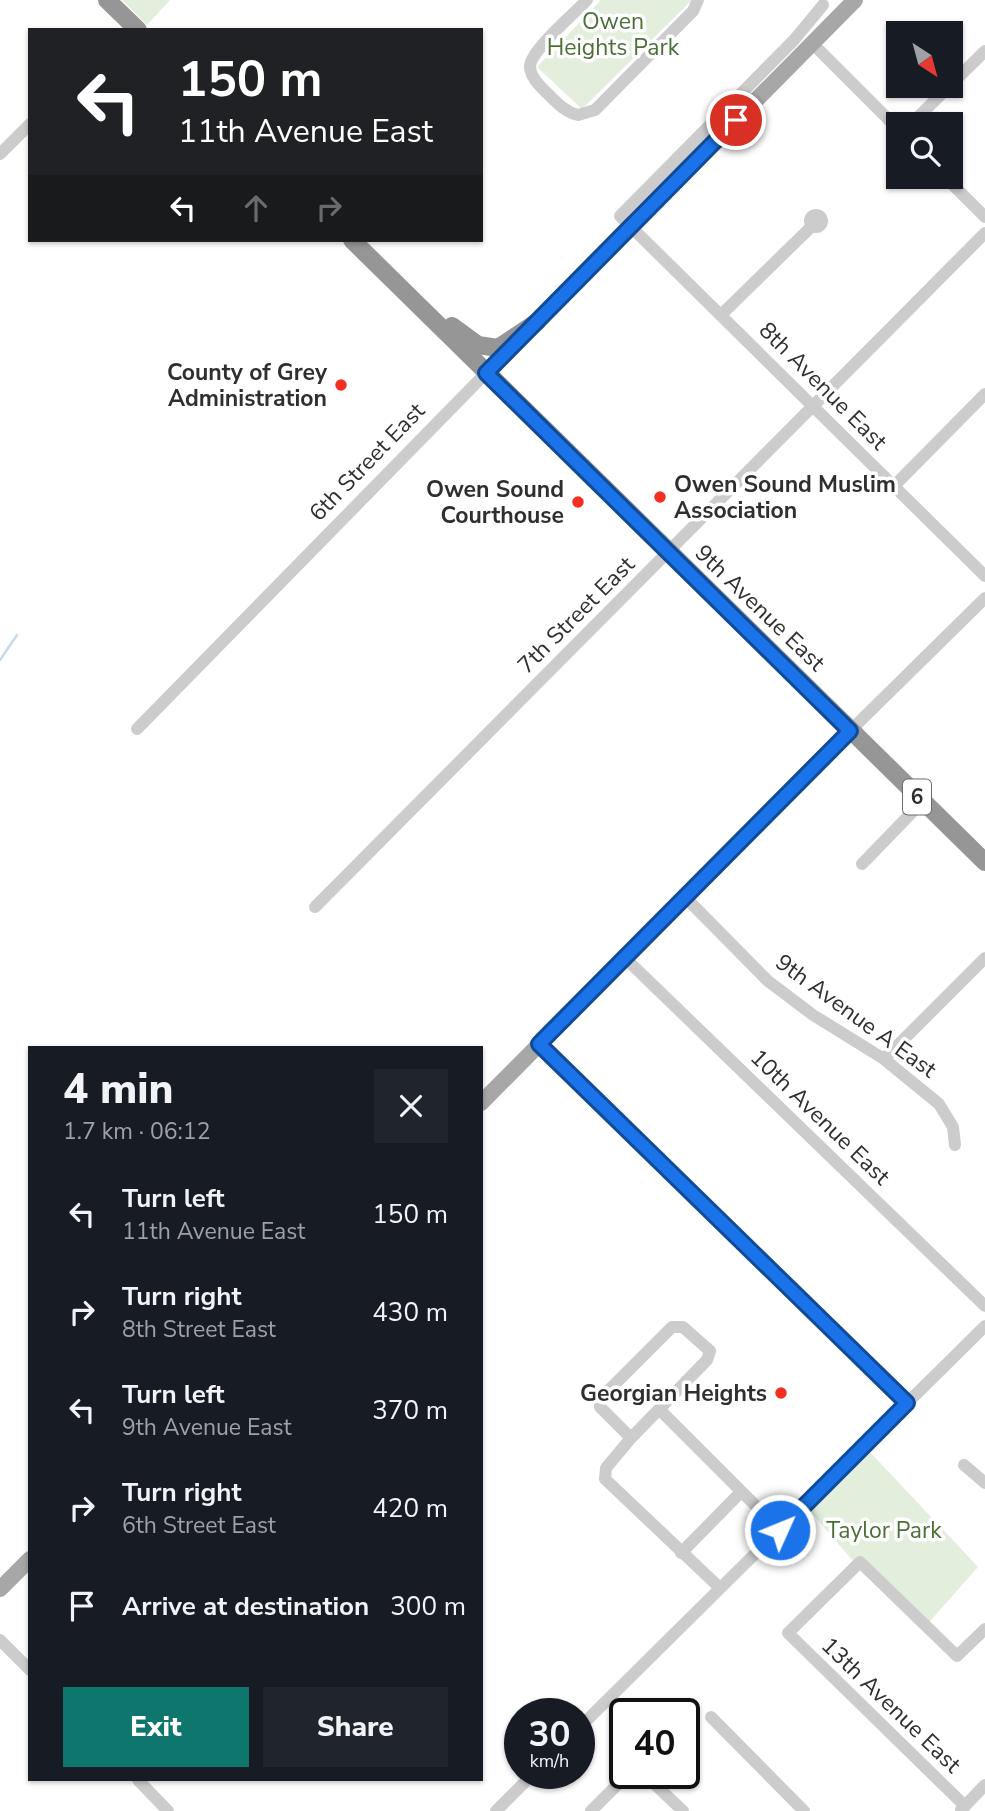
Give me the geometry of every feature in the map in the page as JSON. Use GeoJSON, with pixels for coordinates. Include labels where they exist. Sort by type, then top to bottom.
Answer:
{"type":"FeatureCollection","features":[{"type":"Feature","properties":{"kind":"highway"},"geometry":{"type":"LineString","coordinates":[[107,0],[136,28]]}},
{"type":"Feature","properties":{"kind":"highway","name":"9th Avenue East"},"geometry":{"type":"LineString","coordinates":[[354,242],[985,862]]}},
{"type":"Feature","properties":{"kind":"highway"},"geometry":{"type":"LineString","coordinates":[[424,311],[478,345],[489,348],[507,344],[529,324],[537,323]]}},
{"type":"Feature","properties":{"kind":"main road","name":"6th Street East"},"geometry":{"type":"LineString","coordinates":[[486,373],[812,43],[846,3]]}},
{"type":"Feature","properties":{"kind":"main road"},"geometry":{"type":"LineString","coordinates":[[483,1101],[850,731]]}},
{"type":"Feature","properties":{"kind":"main road"},"geometry":{"type":"LineString","coordinates":[[0,1590],[28,1561]]}},
{"type":"Feature","properties":{"kind":"street"},"geometry":{"type":"LineString","coordinates":[[587,0],[535,53],[530,65],[532,76],[544,90],[565,110],[578,115],[595,110],[693,11],[698,0]]}},
{"type":"Feature","properties":{"kind":"street"},"geometry":{"type":"LineString","coordinates":[[631,227],[620,214],[794,40],[823,5]]}},
{"type":"Feature","properties":{"kind":"street"},"geometry":{"type":"LineString","coordinates":[[812,43],[886,117]]}},
{"type":"Feature","properties":{"kind":"street"},"geometry":{"type":"LineString","coordinates":[[923,112],[985,51]]}},
{"type":"Feature","properties":{"kind":"street"},"geometry":{"type":"LineString","coordinates":[[0,154],[28,126]]}},
{"type":"Feature","properties":{"kind":"street"},"geometry":{"type":"LineString","coordinates":[[957,189],[985,217]]}},
{"type":"Feature","properties":{"kind":"street"},"geometry":{"type":"LineString","coordinates":[[721,314],[812,226]]}},
{"type":"Feature","properties":{"kind":"street","name":"8th Avenue East"},"geometry":{"type":"LineString","coordinates":[[631,227],[985,576]]}},
{"type":"Feature","properties":{"kind":"street","name":"7th Street East"},"geometry":{"type":"LineString","coordinates":[[315,907],[985,233]]}},
{"type":"Feature","properties":{"kind":"street","name":"6th Street East"},"geometry":{"type":"LineString","coordinates":[[137,729],[486,373]]}},
{"type":"Feature","properties":{"kind":"street"},"geometry":{"type":"LineString","coordinates":[[894,486],[985,394]]}},
{"type":"Feature","properties":{"kind":"street"},"geometry":{"type":"LineString","coordinates":[[850,731],[985,597]]}},
{"type":"Feature","properties":{"kind":"street"},"geometry":{"type":"LineString","coordinates":[[862,864],[922,802]]}},
{"type":"Feature","properties":{"kind":"street","name":"9th Avenue A East"},"geometry":{"type":"LineString","coordinates":[[686,898],[768,981],[813,1015],[884,1059],[939,1104],[953,1127],[955,1145]]}},
{"type":"Feature","properties":{"kind":"street","name":"10th Avenue East"},"geometry":{"type":"LineString","coordinates":[[625,958],[985,1306]]}},
{"type":"Feature","properties":{"kind":"street"},"geometry":{"type":"LineString","coordinates":[[884,1059],[985,958]]}},
{"type":"Feature","properties":{"kind":"street"},"geometry":{"type":"LineString","coordinates":[[539,1044],[907,1403]]}},
{"type":"Feature","properties":{"kind":"street"},"geometry":{"type":"LineString","coordinates":[[595,1712],[985,1326]]}},
{"type":"Feature","properties":{"kind":"street"},"geometry":{"type":"LineString","coordinates":[[631,1438],[600,1407],[600,1399],[672,1327],[683,1327],[710,1351],[708,1360],[631,1438],[606,1468],[605,1479],[720,1588]]}},
{"type":"Feature","properties":{"kind":"street"},"geometry":{"type":"LineString","coordinates":[[660,1410],[740,1493],[780,1530]]}},
{"type":"Feature","properties":{"kind":"street"},"geometry":{"type":"LineString","coordinates":[[964,1465],[985,1482]]}},
{"type":"Feature","properties":{"kind":"street"},"geometry":{"type":"LineString","coordinates":[[681,1553],[740,1493]]}},
{"type":"Feature","properties":{"kind":"street","name":"13th Avenue East"},"geometry":{"type":"LineString","coordinates":[[963,1809],[788,1633],[860,1562],[957,1656],[985,1629]]}},
{"type":"Feature","properties":{"kind":"street"},"geometry":{"type":"LineString","coordinates":[[0,1640],[28,1668]]}},
{"type":"Feature","properties":{"kind":"street"},"geometry":{"type":"LineString","coordinates":[[711,1717],[804,1811]]}},
{"type":"Feature","properties":{"kind":"street"},"geometry":{"type":"LineString","coordinates":[[139,1781],[168,1811]]}},
{"type":"Feature","properties":{"kind":"street"},"geometry":{"type":"LineString","coordinates":[[963,1809],[985,1785]]}},
{"type":"Feature","properties":{"kind":"street"},"geometry":{"type":"LineString","coordinates":[[496,1811],[518,1789]]}},
{"type":"Feature","properties":{"kind":"street"},"geometry":{"type":"LineString","coordinates":[[592,1811],[613,1789]]}},
{"type":"Feature","properties":{"kind":"street"},"geometry":{"type":"LineString","coordinates":[[660,1789],[683,1811]]}},
{"type":"Feature","properties":{"kind":"green space"},"geometry":{"type":"Polygon","coordinates":[[[122,0],[170,0],[147,25],[122,0]]]}},
{"type":"Feature","properties":{"kind":"green space","name":"Owen Heights Park"},"geometry":{"type":"Polygon","coordinates":[[[601,0],[692,0],[582,109],[537,67],[601,0]]]}},
{"type":"Feature","properties":{"kind":"green space","name":"Taylor Park"},"geometry":{"type":"Polygon","coordinates":[[[869,1451],[978,1567],[923,1629],[860,1569],[809,1510],[869,1451]]]}},
{"type":"Feature","properties":{"kind":"waterway"},"geometry":{"type":"LineString","coordinates":[[0,660],[17,635]]}},
{"type":"Feature","properties":{"kind":"place","name":"County of Grey Administration"},"geometry":{"type":"Point","coordinates":[341,385]}},
{"type":"Feature","properties":{"kind":"place","name":"Owen Sound Muslim Association"},"geometry":{"type":"Point","coordinates":[660,497]}},
{"type":"Feature","properties":{"kind":"place","name":"Owen Sound Courthouse"},"geometry":{"type":"Point","coordinates":[578,502]}},
{"type":"Feature","properties":{"kind":"place","name":"Georgian Heights"},"geometry":{"type":"Point","coordinates":[781,1393]}},
{"type":"Feature","properties":{"kind":"route"},"geometry":{"type":"LineString","coordinates":[[736,120],[486,373],[850,731],[539,1044],[907,1403],[780,1530]]}}]}
